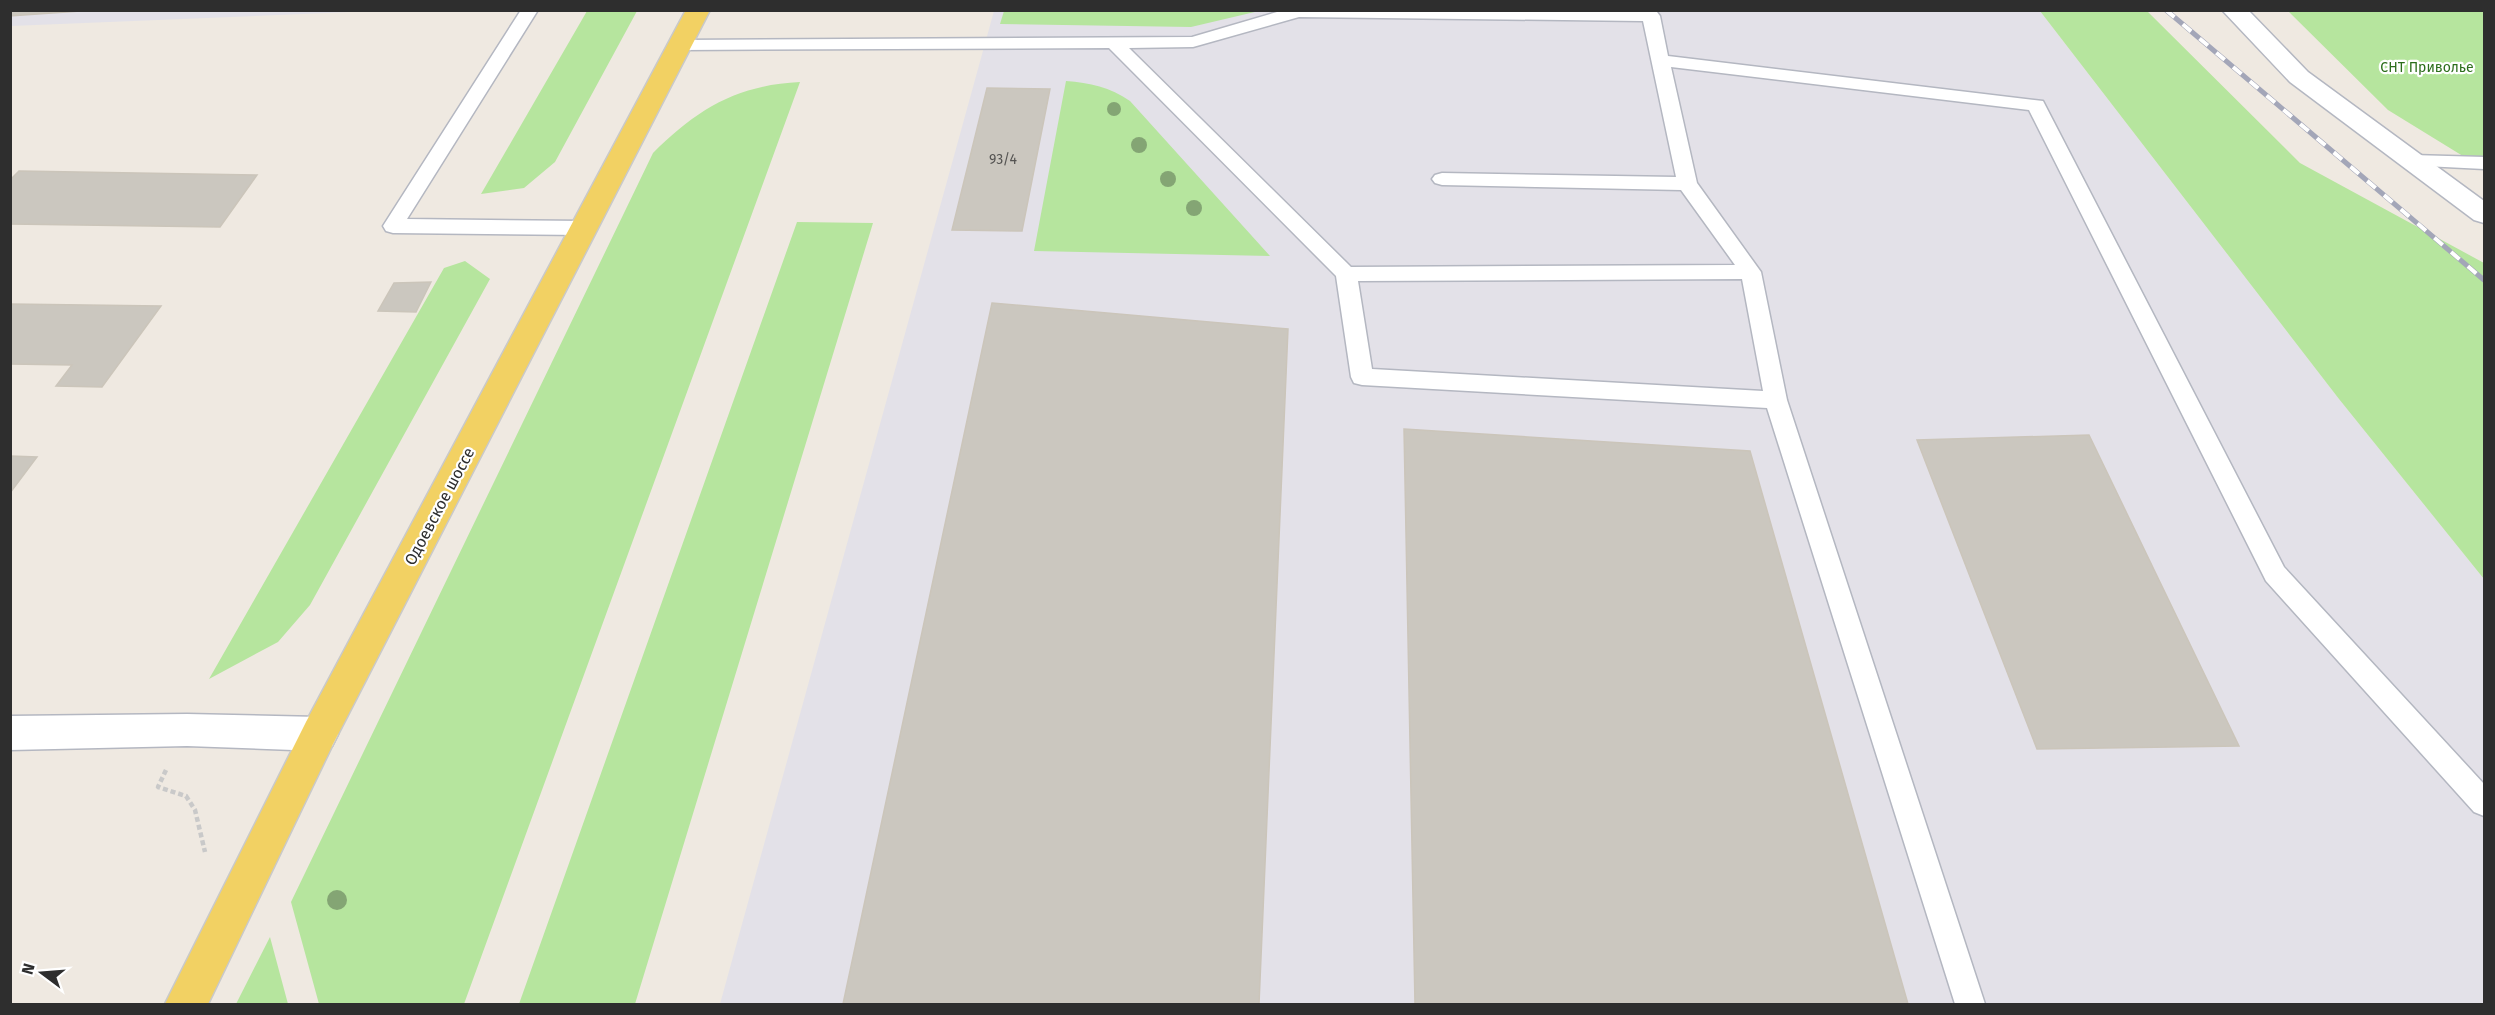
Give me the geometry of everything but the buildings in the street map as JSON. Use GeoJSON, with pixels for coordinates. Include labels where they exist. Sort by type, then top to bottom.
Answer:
{"type":"FeatureCollection","features":[{"type":"Feature","properties":{"kind":"main road","name":"Одоевское шоссе"},"geometry":{"type":"LineString","coordinates":[[186,1005],[319,734],[698,10]]}},
{"type":"Feature","properties":{"kind":"street"},"geometry":{"type":"LineString","coordinates":[[2234,10],[2299,77],[2484,214]]}},
{"type":"Feature","properties":{"kind":"street"},"geometry":{"type":"LineString","coordinates":[[10,734],[187,730],[319,734]]}},
{"type":"Feature","properties":{"kind":"lane"},"geometry":{"type":"LineString","coordinates":[[530,10],[393,226],[584,228]]}},
{"type":"Feature","properties":{"kind":"lane"},"geometry":{"type":"LineString","coordinates":[[681,45],[1194,42],[1297,11],[1651,16],[1687,184],[1751,272],[1776,400],[1970,1005]]}},
{"type":"Feature","properties":{"kind":"lane"},"geometry":{"type":"LineString","coordinates":[[1113,42],[1346,273],[1362,377],[1776,400]]}},
{"type":"Feature","properties":{"kind":"lane"},"geometry":{"type":"LineString","coordinates":[[1660,60],[2036,105],[2275,574],[2484,803]]}},
{"type":"Feature","properties":{"kind":"lane"},"geometry":{"type":"LineString","coordinates":[[2412,161],[2484,163]]}},
{"type":"Feature","properties":{"kind":"lane"},"geometry":{"type":"LineString","coordinates":[[1442,179],[1687,184]]}},
{"type":"Feature","properties":{"kind":"lane"},"geometry":{"type":"LineString","coordinates":[[1346,273],[1751,272]]}},
{"type":"Feature","properties":{"kind":"path"},"geometry":{"type":"LineString","coordinates":[[158,787],[186,796],[195,810],[205,852]]}},
{"type":"Feature","properties":{"kind":"shaded area"},"geometry":{"type":"Polygon","coordinates":[[[10,11],[375,11],[11,26],[10,11]]]}},
{"type":"Feature","properties":{"kind":"shaded area"},"geometry":{"type":"Polygon","coordinates":[[[994,11],[2040,11],[2339,399],[2484,579],[2484,1004],[720,1004],[994,11]]]}},
{"type":"Feature","properties":{"kind":"green space"},"geometry":{"type":"Polygon","coordinates":[[[1004,10],[1259,11],[1191,27],[1000,24],[1004,10]]]}},
{"type":"Feature","properties":{"kind":"green space"},"geometry":{"type":"Polygon","coordinates":[[[587,11],[637,11],[555,162],[524,188],[481,194],[587,11]]]}},
{"type":"Feature","properties":{"kind":"green space"},"geometry":{"type":"Polygon","coordinates":[[[2040,11],[2147,11],[2300,163],[2484,263],[2484,579],[2339,399],[2040,11]]]}},
{"type":"Feature","properties":{"kind":"green space","name":"СНТ Приволье"},"geometry":{"type":"Polygon","coordinates":[[[2288,11],[2484,11],[2484,169],[2388,110],[2288,11]]]}},
{"type":"Feature","properties":{"kind":"green space"},"geometry":{"type":"Polygon","coordinates":[[[1066,81],[1099,86],[1130,101],[1270,256],[1034,251],[1066,81]]]}},
{"type":"Feature","properties":{"kind":"green space"},"geometry":{"type":"Polygon","coordinates":[[[800,82],[464,1004],[319,1004],[291,902],[653,153],[669,137],[719,102],[757,88],[800,82]]]}},
{"type":"Feature","properties":{"kind":"green space"},"geometry":{"type":"Polygon","coordinates":[[[797,222],[873,223],[635,1004],[519,1004],[797,222]]]}},
{"type":"Feature","properties":{"kind":"green space"},"geometry":{"type":"Polygon","coordinates":[[[465,261],[490,279],[310,605],[278,642],[209,679],[444,268],[465,261]]]}},
{"type":"Feature","properties":{"kind":"green space"},"geometry":{"type":"Polygon","coordinates":[[[270,937],[288,1004],[236,1004],[270,937]]]}},
{"type":"Feature","properties":{"kind":"railway"},"geometry":{"type":"LineString","coordinates":[[2166,10],[2484,280]]}}]}
